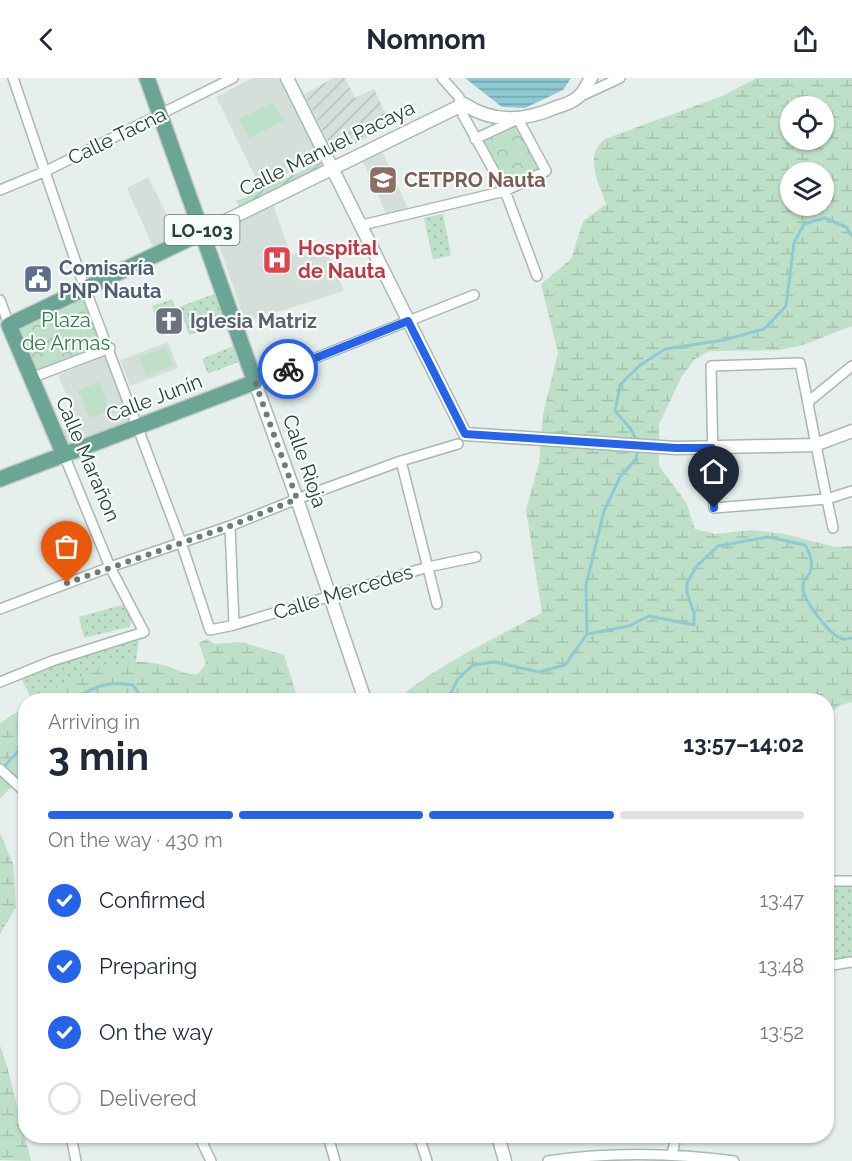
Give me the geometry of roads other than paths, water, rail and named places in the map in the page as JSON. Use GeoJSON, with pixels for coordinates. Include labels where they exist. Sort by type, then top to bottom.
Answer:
{"type":"FeatureCollection","features":[{"type":"Feature","properties":{"kind":"main road","name":"Calle Rioja"},"geometry":{"type":"LineString","coordinates":[[147,78],[255,382]]}},
{"type":"Feature","properties":{"kind":"main road","name":"Calle Manuel Pacaya"},"geometry":{"type":"LineString","coordinates":[[5,327],[203,232]]}},
{"type":"Feature","properties":{"kind":"main road","name":"Calle Marañon"},"geometry":{"type":"LineString","coordinates":[[5,327],[32,378],[64,455]]}},
{"type":"Feature","properties":{"kind":"main road","name":"Calle Junín"},"geometry":{"type":"LineString","coordinates":[[0,479],[255,382]]}},
{"type":"Feature","properties":{"kind":"street"},"geometry":{"type":"LineString","coordinates":[[13,78],[86,288],[181,542]]}},
{"type":"Feature","properties":{"kind":"street","name":"Calle Tacna"},"geometry":{"type":"LineString","coordinates":[[0,190],[46,171],[233,78]]}},
{"type":"Feature","properties":{"kind":"street"},"geometry":{"type":"LineString","coordinates":[[287,78],[465,434],[676,448],[712,448],[815,445],[852,431]]}},
{"type":"Feature","properties":{"kind":"street"},"geometry":{"type":"LineString","coordinates":[[442,78],[457,94],[463,115],[505,191],[537,276]]}},
{"type":"Feature","properties":{"kind":"street"},"geometry":{"type":"LineString","coordinates":[[579,97],[591,78]]}},
{"type":"Feature","properties":{"kind":"street"},"geometry":{"type":"LineString","coordinates":[[476,139],[518,119],[541,114],[620,78]]}},
{"type":"Feature","properties":{"kind":"street"},"geometry":{"type":"LineString","coordinates":[[462,105],[494,117],[518,119]]}},
{"type":"Feature","properties":{"kind":"street","name":"Calle Manuel Pacaya"},"geometry":{"type":"LineString","coordinates":[[203,232],[462,105]]}},
{"type":"Feature","properties":{"kind":"street"},"geometry":{"type":"LineString","coordinates":[[362,225],[505,191],[546,171],[518,119]]}},
{"type":"Feature","properties":{"kind":"street"},"geometry":{"type":"LineString","coordinates":[[255,382],[474,295]]}},
{"type":"Feature","properties":{"kind":"street","name":"Calle Marañon"},"geometry":{"type":"LineString","coordinates":[[0,300],[5,327]]}},
{"type":"Feature","properties":{"kind":"street"},"geometry":{"type":"LineString","coordinates":[[32,378],[110,348]]}},
{"type":"Feature","properties":{"kind":"street"},"geometry":{"type":"LineString","coordinates":[[833,528],[827,499],[815,445],[800,363],[711,366],[714,508],[827,499],[852,491]]}},
{"type":"Feature","properties":{"kind":"street"},"geometry":{"type":"LineString","coordinates":[[807,402],[852,366]]}},
{"type":"Feature","properties":{"kind":"street","name":"Calle Rioja"},"geometry":{"type":"LineString","coordinates":[[255,382],[363,693]]}},
{"type":"Feature","properties":{"kind":"street"},"geometry":{"type":"LineString","coordinates":[[0,609],[401,461],[458,444]]}},
{"type":"Feature","properties":{"kind":"street","name":"Calle Marañon"},"geometry":{"type":"LineString","coordinates":[[0,682],[52,661],[144,632],[110,567],[64,455]]}},
{"type":"Feature","properties":{"kind":"street"},"geometry":{"type":"LineString","coordinates":[[401,461],[437,604]]}},
{"type":"Feature","properties":{"kind":"street"},"geometry":{"type":"LineString","coordinates":[[230,526],[234,625]]}},
{"type":"Feature","properties":{"kind":"street","name":"Calle Mercedes"},"geometry":{"type":"LineString","coordinates":[[181,542],[210,630],[234,625],[428,567],[476,556]]}},
{"type":"Feature","properties":{"kind":"street"},"geometry":{"type":"LineString","coordinates":[[0,769],[18,786]]}},
{"type":"Feature","properties":{"kind":"street"},"geometry":{"type":"LineString","coordinates":[[834,881],[852,881]]}},
{"type":"Feature","properties":{"kind":"street"},"geometry":{"type":"LineString","coordinates":[[834,965],[852,963]]}},
{"type":"Feature","properties":{"kind":"street"},"geometry":{"type":"LineString","coordinates":[[72,1143],[75,1161]]}},
{"type":"Feature","properties":{"kind":"street"},"geometry":{"type":"LineString","coordinates":[[202,1143],[211,1161]]}},
{"type":"Feature","properties":{"kind":"street"},"geometry":{"type":"LineString","coordinates":[[330,1143],[335,1161]]}},
{"type":"Feature","properties":{"kind":"street"},"geometry":{"type":"LineString","coordinates":[[421,1143],[427,1161]]}},
{"type":"Feature","properties":{"kind":"street"},"geometry":{"type":"LineString","coordinates":[[500,1143],[505,1161]]}},
{"type":"Feature","properties":{"kind":"street"},"geometry":{"type":"LineString","coordinates":[[672,1155],[675,1143]]}},
{"type":"Feature","properties":{"kind":"street"},"geometry":{"type":"LineString","coordinates":[[548,1161],[581,1156],[672,1155],[734,1161]]}},
{"type":"Feature","properties":{"kind":"water"},"geometry":{"type":"Polygon","coordinates":[[[465,78],[571,78],[563,90],[525,108],[502,107],[465,78]]]}},
{"type":"Feature","properties":{"kind":"waterway"},"geometry":{"type":"LineString","coordinates":[[638,442],[630,428],[615,411],[620,385],[639,366],[665,349],[724,340],[764,329],[786,306],[794,243],[804,224],[825,218],[846,227],[852,236]]}},
{"type":"Feature","properties":{"kind":"waterway"},"geometry":{"type":"LineString","coordinates":[[451,693],[458,679],[473,665],[495,662],[539,672],[565,665],[587,634],[586,585],[604,511],[620,477],[636,459],[638,448]]}},
{"type":"Feature","properties":{"kind":"waterway"},"geometry":{"type":"LineString","coordinates":[[588,634],[629,626],[649,616],[694,625],[694,613],[687,593],[687,583],[697,566],[718,546],[768,537],[805,545],[810,554],[811,568],[804,581],[804,594],[832,632],[844,639],[852,638]]}},
{"type":"Feature","properties":{"kind":"waterway"},"geometry":{"type":"LineString","coordinates":[[84,693],[116,683],[133,685],[138,693]]}},
{"type":"Feature","properties":{"kind":"waterway"},"geometry":{"type":"LineString","coordinates":[[3,768],[18,751]]}},
{"type":"Feature","properties":{"kind":"place","name":"CETPRO Nauta"},"geometry":{"type":"Point","coordinates":[383,180]}},
{"type":"Feature","properties":{"kind":"place","name":"Hospital de Nauta"},"geometry":{"type":"Point","coordinates":[277,260]}},
{"type":"Feature","properties":{"kind":"place","name":"Comisaría PNP Nauta"},"geometry":{"type":"Point","coordinates":[38,279]}},
{"type":"Feature","properties":{"kind":"place","name":"Iglesia Matriz"},"geometry":{"type":"Point","coordinates":[169,321]}},
{"type":"Feature","properties":{"kind":"park label","name":"Plaza de Armas"},"geometry":{"type":"Point","coordinates":[66,332]}}]}
